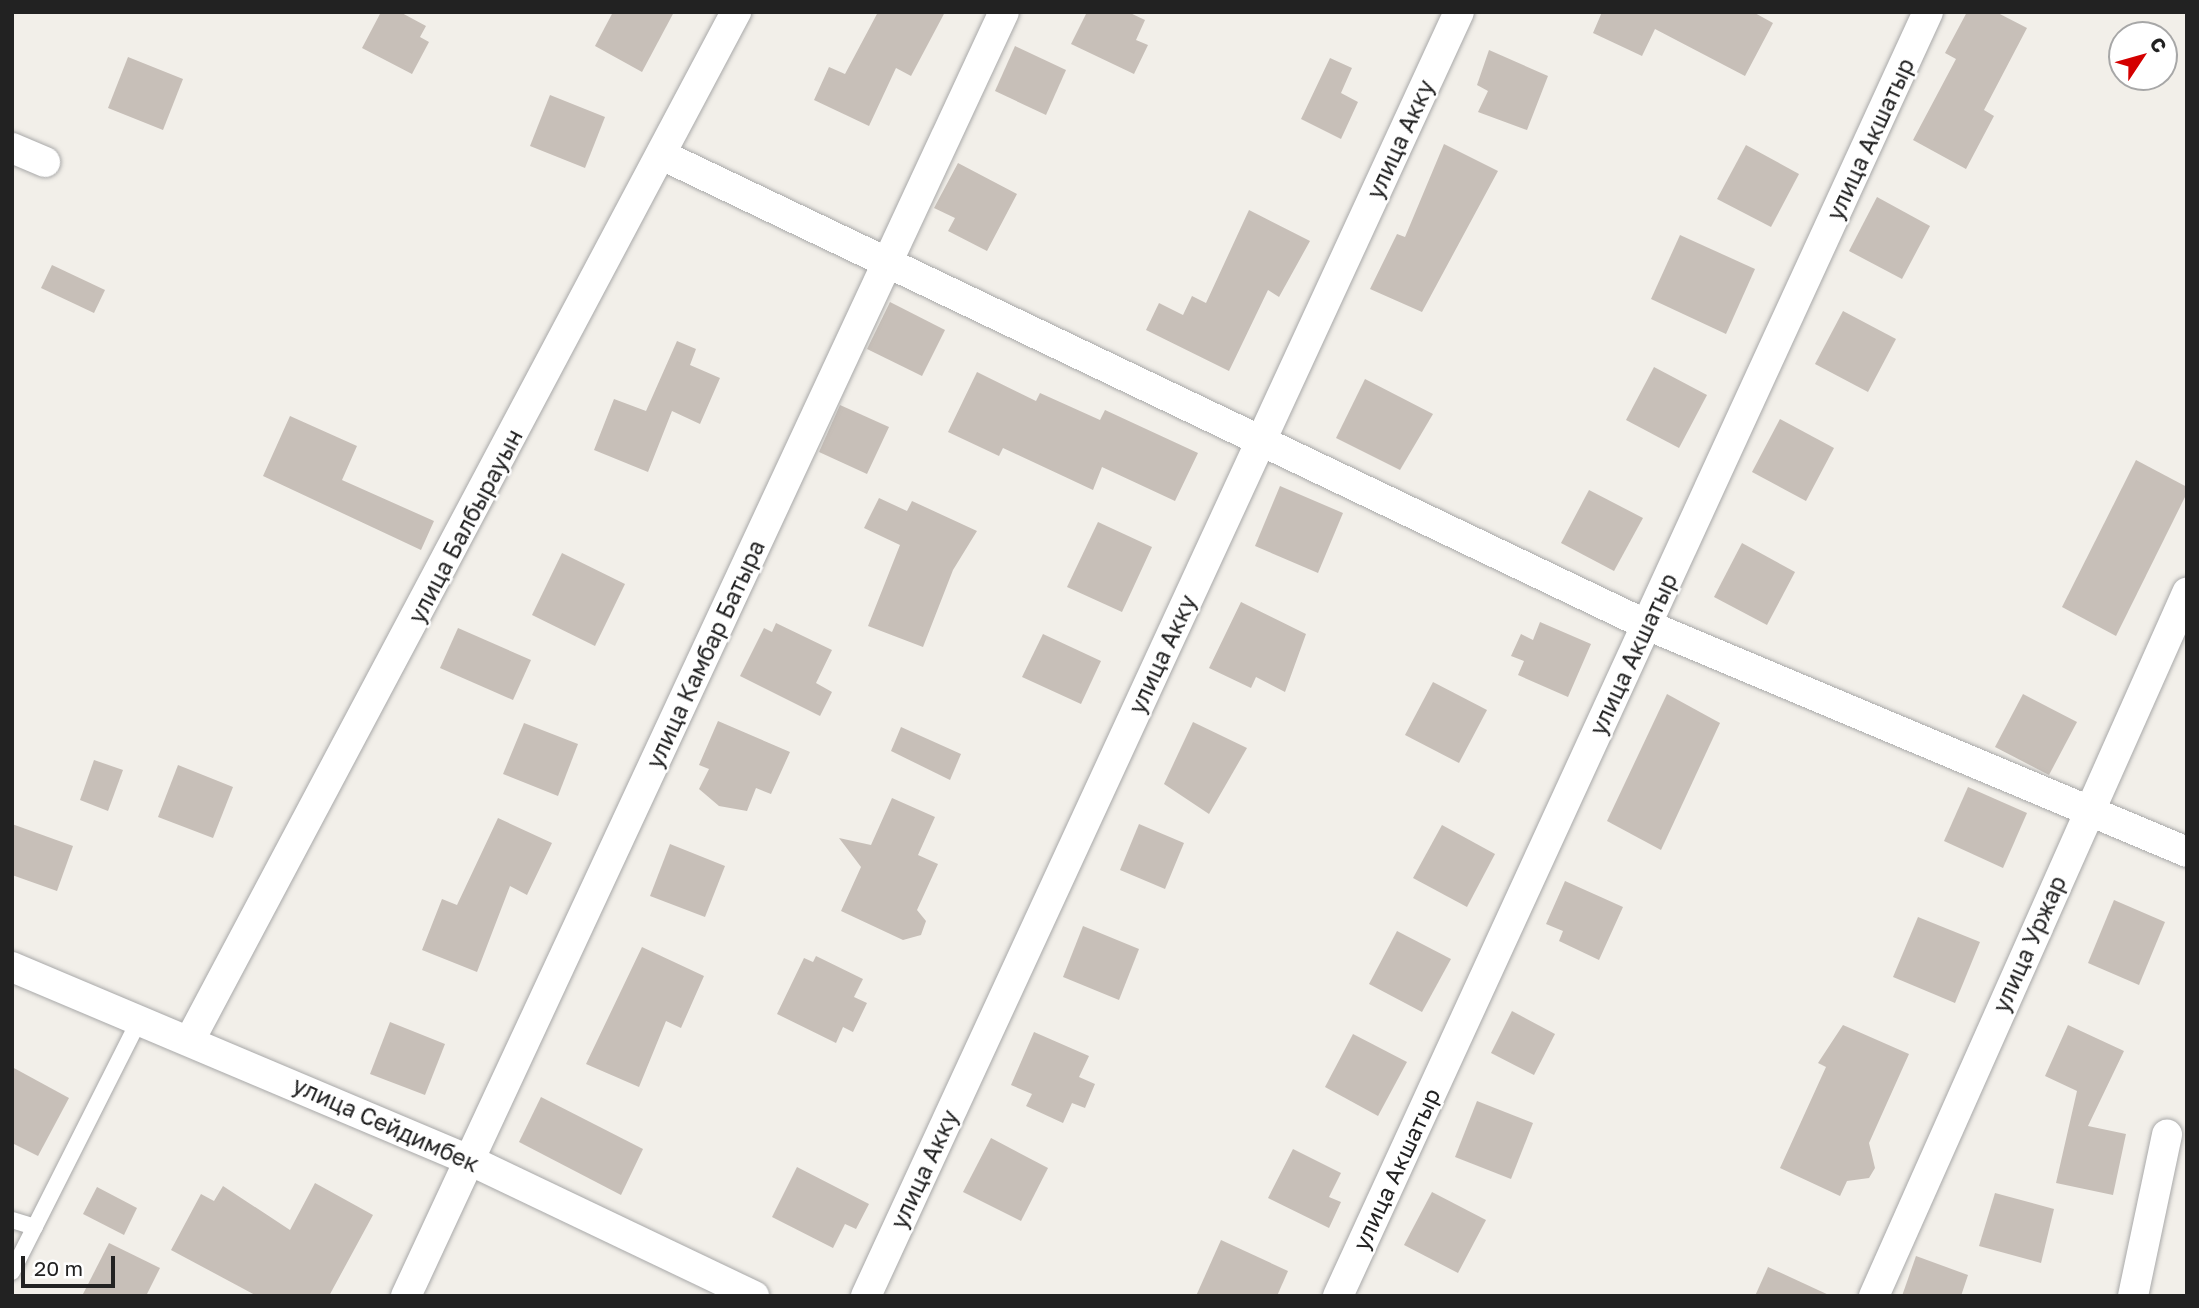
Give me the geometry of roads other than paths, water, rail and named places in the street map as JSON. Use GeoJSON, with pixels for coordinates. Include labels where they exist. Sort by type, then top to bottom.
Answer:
{"type":"FeatureCollection","features":[{"type":"Feature","properties":{"kind":"street","name":"улица Балбырауын"},"geometry":{"type":"LineString","coordinates":[[191,1038],[664,156],[736,12]]}},
{"type":"Feature","properties":{"kind":"street","name":"улица Камбар Батыра"},"geometry":{"type":"LineString","coordinates":[[406,1296],[1004,12]]}},
{"type":"Feature","properties":{"kind":"street","name":"улица Акку"},"geometry":{"type":"LineString","coordinates":[[866,1296],[1459,12]]}},
{"type":"Feature","properties":{"kind":"street","name":"улица Акшатыр"},"geometry":{"type":"LineString","coordinates":[[1338,1296],[1928,12]]}},
{"type":"Feature","properties":{"kind":"street"},"geometry":{"type":"LineString","coordinates":[[12,148],[46,162]]}},
{"type":"Feature","properties":{"kind":"street"},"geometry":{"type":"LineString","coordinates":[[664,156],[889,258],[1259,445],[1647,625],[2086,812],[2187,852]]}},
{"type":"Feature","properties":{"kind":"street","name":"улица Уржар"},"geometry":{"type":"LineString","coordinates":[[1874,1296],[2086,812],[2187,593]]}},
{"type":"Feature","properties":{"kind":"street","name":"улица Сейдимбек"},"geometry":{"type":"LineString","coordinates":[[12,967],[191,1038],[469,1160],[754,1296]]}},
{"type":"Feature","properties":{"kind":"street"},"geometry":{"type":"LineString","coordinates":[[2133,1296],[2167,1135]]}},
{"type":"Feature","properties":{"kind":"lane"},"geometry":{"type":"LineString","coordinates":[[12,1272],[141,1017]]}},
{"type":"Feature","properties":{"kind":"lane"},"geometry":{"type":"LineString","coordinates":[[12,1220],[35,1227]]}}]}
